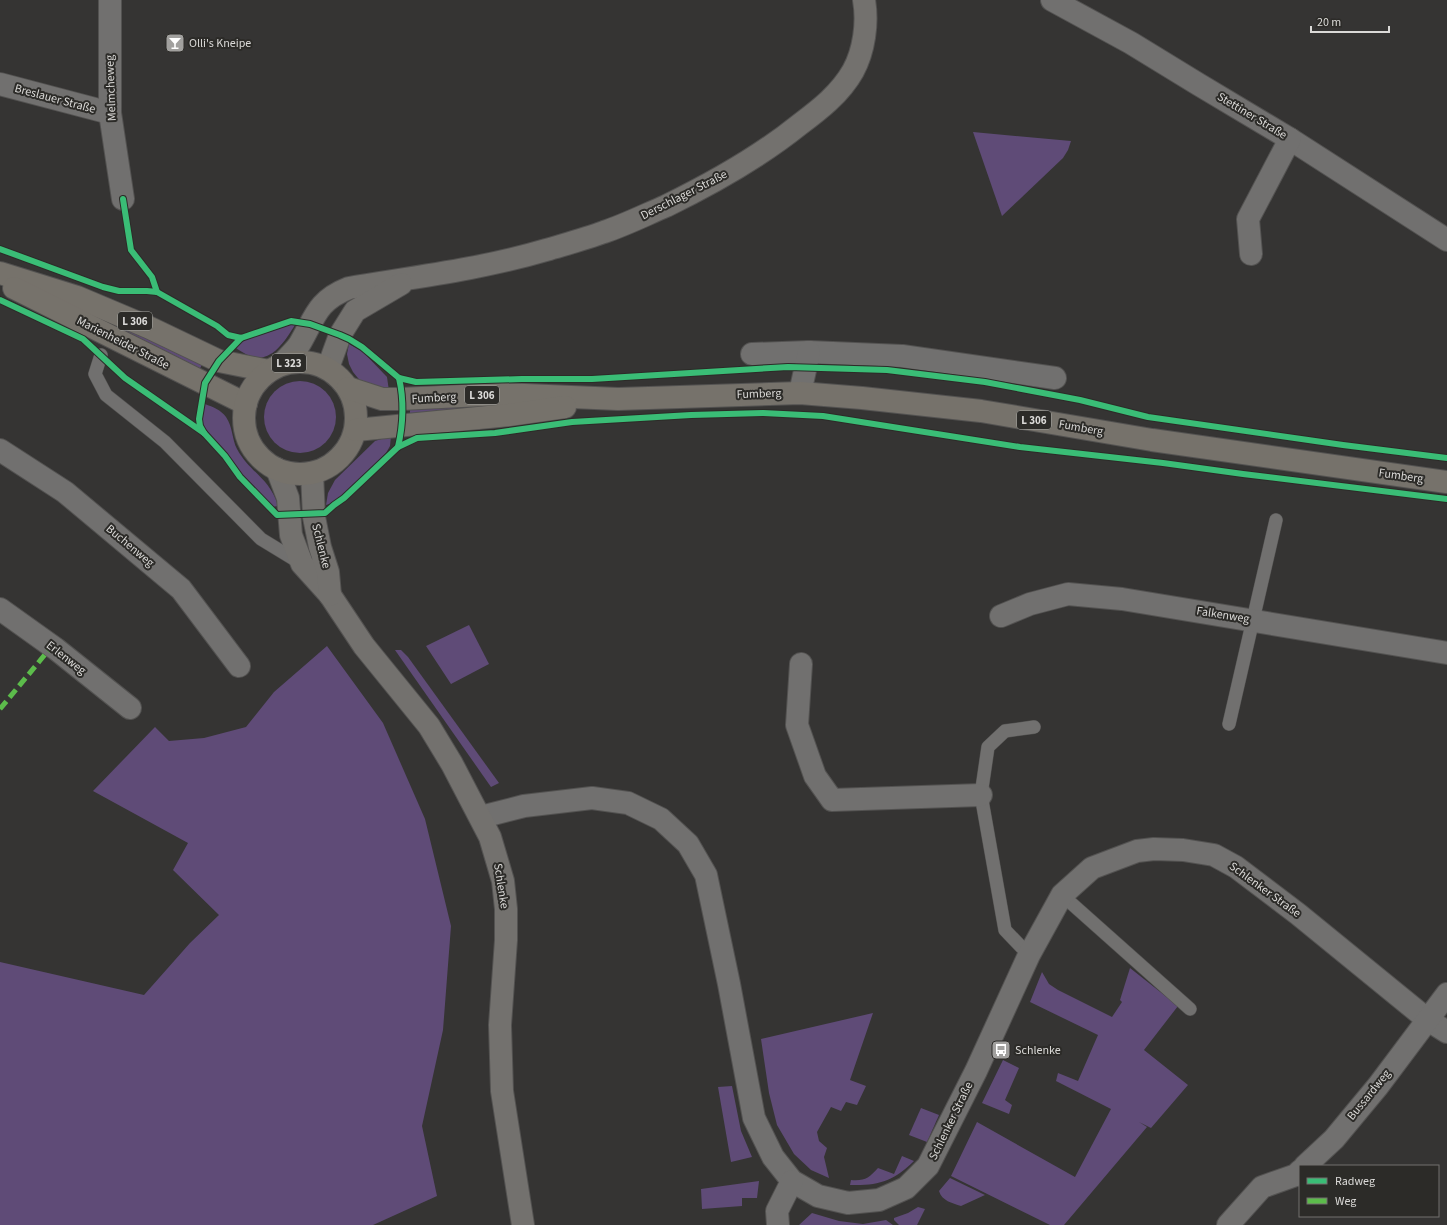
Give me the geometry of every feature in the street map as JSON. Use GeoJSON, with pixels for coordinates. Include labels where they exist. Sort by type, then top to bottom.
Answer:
{"type":"FeatureCollection","features":[{"type":"Feature","properties":{"kind":"main road","name":"Derschlager Straße"},"geometry":{"type":"LineString","coordinates":[[275,367],[298,347],[315,315],[328,298],[349,288],[481,266],[545,250],[604,232],[660,208],[729,173],[781,140],[820,109],[843,87],[862,50],[865,25],[864,0]]}},
{"type":"Feature","properties":{"kind":"main road","name":"Marienheider Straße"},"geometry":{"type":"LineString","coordinates":[[0,273],[77,297],[148,327],[219,361],[275,367]]}},
{"type":"Feature","properties":{"kind":"main road","name":"Derschlager Straße"},"geometry":{"type":"LineString","coordinates":[[328,368],[340,335],[355,312],[382,294],[412,278]]}},
{"type":"Feature","properties":{"kind":"main road","name":"Marienheider Straße"},"geometry":{"type":"LineString","coordinates":[[0,282],[246,404]]}},
{"type":"Feature","properties":{"kind":"main road","name":"L 323"},"geometry":{"type":"LineString","coordinates":[[297,361],[313,362],[328,368],[343,380],[355,401],[357,416],[356,430],[351,443],[340,458],[325,469],[312,473],[294,474],[276,469],[267,464],[259,456],[250,442],[244,426],[244,415],[250,391],[258,380],[275,367],[297,361]]}},
{"type":"Feature","properties":{"kind":"main road","name":"Fumberg"},"geometry":{"type":"LineString","coordinates":[[348,388],[382,399],[401,400],[502,394],[618,399],[800,392],[981,411],[1152,440],[1447,482]]}},
{"type":"Feature","properties":{"kind":"main road","name":"Fumberg"},"geometry":{"type":"LineString","coordinates":[[356,430],[510,415],[618,399]]}},
{"type":"Feature","properties":{"kind":"main road","name":"Schlenke"},"geometry":{"type":"LineString","coordinates":[[276,469],[288,498],[290,535],[302,564],[330,595],[364,646],[428,726],[452,764],[481,817],[497,858],[503,881],[506,940],[500,1025],[502,1091],[523,1225]]}},
{"type":"Feature","properties":{"kind":"main road","name":"Schlenke"},"geometry":{"type":"LineString","coordinates":[[312,473],[314,517],[320,547],[328,572],[330,595]]}},
{"type":"Feature","properties":{"kind":"street","name":"Melmcheweg"},"geometry":{"type":"LineString","coordinates":[[110,0],[110,113],[123,199]]}},
{"type":"Feature","properties":{"kind":"street","name":"Stettiner Straße"},"geometry":{"type":"LineString","coordinates":[[1052,0],[1132,43],[1290,139],[1447,240]]}},
{"type":"Feature","properties":{"kind":"street","name":"Breslauer Straße"},"geometry":{"type":"LineString","coordinates":[[0,84],[110,113]]}},
{"type":"Feature","properties":{"kind":"street"},"geometry":{"type":"LineString","coordinates":[[1251,254],[1248,219],[1290,139]]}},
{"type":"Feature","properties":{"kind":"street"},"geometry":{"type":"LineString","coordinates":[[752,354],[809,352],[902,356],[1056,378]]}},
{"type":"Feature","properties":{"kind":"street"},"geometry":{"type":"LineString","coordinates":[[800,392],[809,352]]}},
{"type":"Feature","properties":{"kind":"street","name":"Buchenweg"},"geometry":{"type":"LineString","coordinates":[[0,450],[65,492],[181,589],[239,666]]}},
{"type":"Feature","properties":{"kind":"street","name":"Falkenweg"},"geometry":{"type":"LineString","coordinates":[[1001,616],[1030,604],[1068,594],[1122,599],[1447,653]]}},
{"type":"Feature","properties":{"kind":"street","name":"Erlenweg"},"geometry":{"type":"LineString","coordinates":[[0,609],[56,649],[130,708]]}},
{"type":"Feature","properties":{"kind":"street"},"geometry":{"type":"LineString","coordinates":[[801,664],[797,725],[815,776],[832,800],[981,795]]}},
{"type":"Feature","properties":{"kind":"street","name":"Schlenker Straße"},"geometry":{"type":"LineString","coordinates":[[481,817],[524,806],[592,798],[628,803],[635,806],[661,819],[688,844],[706,875],[729,984],[754,1118],[773,1157],[792,1181],[818,1196],[848,1203],[878,1200],[906,1188],[928,1166],[976,1070],[1029,955],[1062,895],[1092,868],[1137,851],[1154,849],[1183,850],[1214,855],[1236,867],[1298,914],[1428,1020],[1447,1032]]}},
{"type":"Feature","properties":{"kind":"street"},"geometry":{"type":"LineString","coordinates":[[1428,1020],[1447,994]]}},
{"type":"Feature","properties":{"kind":"street","name":"Bussardweg"},"geometry":{"type":"LineString","coordinates":[[1306,1165],[1339,1133],[1378,1086],[1428,1020]]}},
{"type":"Feature","properties":{"kind":"street"},"geometry":{"type":"LineString","coordinates":[[1228,1225],[1262,1187],[1296,1175],[1299,1172]]}},
{"type":"Feature","properties":{"kind":"street"},"geometry":{"type":"LineString","coordinates":[[778,1225],[777,1211],[792,1181]]}},
{"type":"Feature","properties":{"kind":"lane"},"geometry":{"type":"LineString","coordinates":[[102,356],[95,374],[106,395],[165,442],[261,539],[302,564]]}},
{"type":"Feature","properties":{"kind":"lane"},"geometry":{"type":"LineString","coordinates":[[1229,724],[1276,520]]}},
{"type":"Feature","properties":{"kind":"lane"},"geometry":{"type":"LineString","coordinates":[[1029,955],[1005,930],[981,795],[988,747],[1005,731],[1034,727]]}},
{"type":"Feature","properties":{"kind":"lane"},"geometry":{"type":"LineString","coordinates":[[1062,895],[1190,1009]]}},
{"type":"Feature","properties":{"kind":"shaded area"},"geometry":{"type":"Polygon","coordinates":[[[973,132],[1071,141],[1063,158],[1002,216],[973,132]]]}},
{"type":"Feature","properties":{"kind":"shaded area"},"geometry":{"type":"Polygon","coordinates":[[[107,317],[203,363],[198,372],[103,326],[107,317]]]}},
{"type":"Feature","properties":{"kind":"shaded area"},"geometry":{"type":"Polygon","coordinates":[[[288,324],[295,325],[283,343],[273,353],[267,356],[260,358],[253,357],[245,354],[233,346],[266,330],[288,324]]]}},
{"type":"Feature","properties":{"kind":"shaded area"},"geometry":{"type":"Polygon","coordinates":[[[349,344],[362,351],[387,377],[389,391],[362,383],[353,372],[349,364],[347,354],[349,344]]]}},
{"type":"Feature","properties":{"kind":"shaded area"},"geometry":{"type":"Polygon","coordinates":[[[300,381],[314,384],[326,391],[333,403],[336,417],[333,431],[326,443],[314,450],[300,453],[286,450],[274,443],[267,431],[264,417],[267,403],[274,391],[286,384],[300,381]]]}},
{"type":"Feature","properties":{"kind":"shaded area"},"geometry":{"type":"Polygon","coordinates":[[[476,402],[476,411],[410,416],[410,406],[476,402]]]}},
{"type":"Feature","properties":{"kind":"shaded area"},"geometry":{"type":"Polygon","coordinates":[[[205,404],[219,411],[226,417],[237,449],[242,457],[265,482],[274,496],[278,506],[272,507],[268,504],[236,469],[218,443],[204,429],[201,417],[205,404]]]}},
{"type":"Feature","properties":{"kind":"shaded area"},"geometry":{"type":"Polygon","coordinates":[[[391,436],[390,446],[386,453],[339,501],[326,505],[328,493],[335,480],[375,441],[391,436]]]}},
{"type":"Feature","properties":{"kind":"shaded area"},"geometry":{"type":"Polygon","coordinates":[[[469,625],[489,664],[451,684],[426,646],[469,625]]]}},
{"type":"Feature","properties":{"kind":"shaded area"},"geometry":{"type":"Polygon","coordinates":[[[327,646],[383,723],[425,819],[451,926],[443,1030],[422,1126],[437,1196],[373,1225],[0,1225],[0,962],[144,995],[190,943],[219,915],[173,870],[188,843],[93,791],[155,727],[169,741],[204,738],[246,727],[274,692],[327,646]]]}},
{"type":"Feature","properties":{"kind":"shaded area"},"geometry":{"type":"Polygon","coordinates":[[[395,650],[401,650],[408,657],[499,783],[491,787],[395,650]]]}},
{"type":"Feature","properties":{"kind":"shaded area"},"geometry":{"type":"Polygon","coordinates":[[[1130,968],[1178,1006],[1144,1050],[1188,1085],[1151,1128],[1139,1122],[1147,1127],[1064,1225],[1050,1225],[951,1176],[977,1122],[1075,1177],[1111,1109],[1056,1081],[1058,1073],[1078,1081],[1098,1035],[1030,1002],[1042,972],[1049,984],[1058,990],[1112,1017],[1122,1002],[1120,1000],[1130,968]]]}},
{"type":"Feature","properties":{"kind":"shaded area"},"geometry":{"type":"Polygon","coordinates":[[[873,1013],[850,1080],[866,1086],[857,1105],[846,1102],[841,1111],[831,1107],[817,1132],[819,1141],[827,1148],[824,1157],[829,1178],[811,1170],[794,1154],[777,1125],[769,1093],[761,1039],[873,1013]]]}},
{"type":"Feature","properties":{"kind":"shaded area"},"geometry":{"type":"Polygon","coordinates":[[[1003,1060],[1019,1068],[1005,1100],[1012,1105],[1009,1114],[982,1103],[1003,1060]]]}},
{"type":"Feature","properties":{"kind":"shaded area"},"geometry":{"type":"Polygon","coordinates":[[[732,1086],[741,1131],[752,1157],[731,1162],[718,1087],[732,1086]]]}},
{"type":"Feature","properties":{"kind":"shaded area"},"geometry":{"type":"Polygon","coordinates":[[[921,1108],[939,1115],[927,1142],[909,1135],[921,1108]]]}},
{"type":"Feature","properties":{"kind":"shaded area"},"geometry":{"type":"Polygon","coordinates":[[[902,1156],[914,1161],[907,1168],[892,1178],[877,1183],[850,1185],[851,1180],[866,1178],[878,1168],[894,1174],[902,1156]]]}},
{"type":"Feature","properties":{"kind":"shaded area"},"geometry":{"type":"Polygon","coordinates":[[[950,1178],[985,1195],[961,1206],[948,1201],[942,1197],[939,1191],[950,1178]]]}},
{"type":"Feature","properties":{"kind":"shaded area"},"geometry":{"type":"Polygon","coordinates":[[[759,1181],[757,1198],[742,1198],[742,1206],[702,1209],[701,1189],[759,1181]]]}},
{"type":"Feature","properties":{"kind":"shaded area"},"geometry":{"type":"Polygon","coordinates":[[[918,1207],[925,1209],[917,1225],[899,1225],[894,1220],[894,1218],[908,1213],[918,1207]]]}},
{"type":"Feature","properties":{"kind":"shaded area"},"geometry":{"type":"Polygon","coordinates":[[[812,1213],[839,1221],[863,1224],[886,1220],[893,1225],[799,1225],[812,1213]]]}},
{"type":"Feature","properties":{"kind":"marked path"},"geometry":{"type":"LineString","coordinates":[[0,709],[52,646]]}},
{"type":"Feature","properties":{"kind":"cycle path"},"geometry":{"type":"LineString","coordinates":[[123,199],[131,250],[152,277],[157,292]]}},
{"type":"Feature","properties":{"kind":"cycle path"},"geometry":{"type":"LineString","coordinates":[[0,249],[103,287],[119,291],[157,292],[217,326],[228,335],[241,338],[291,321],[310,324],[349,339],[362,347],[399,378],[416,382],[592,379],[788,367],[887,370],[985,382],[1080,400],[1148,417],[1343,445],[1447,458]]}},
{"type":"Feature","properties":{"kind":"cycle path"},"geometry":{"type":"LineString","coordinates":[[0,300],[83,339],[125,378],[204,433],[225,456],[240,477],[277,515],[325,513],[344,498],[398,447],[417,438],[495,433],[572,422],[691,415],[763,413],[823,416],[1020,447],[1163,463],[1447,499]]}},
{"type":"Feature","properties":{"kind":"cycle path"},"geometry":{"type":"LineString","coordinates":[[204,433],[200,426],[199,419],[205,383],[219,361],[241,338]]}},
{"type":"Feature","properties":{"kind":"cycle path"},"geometry":{"type":"LineString","coordinates":[[398,447],[402,412],[402,395],[399,378]]}},
{"type":"Feature","properties":{"kind":"place","name":"Olli's Kneipe"},"geometry":{"type":"Point","coordinates":[175,43]}},
{"type":"Feature","properties":{"kind":"place","name":"Schlenke"},"geometry":{"type":"Point","coordinates":[1001,1050]}}]}
